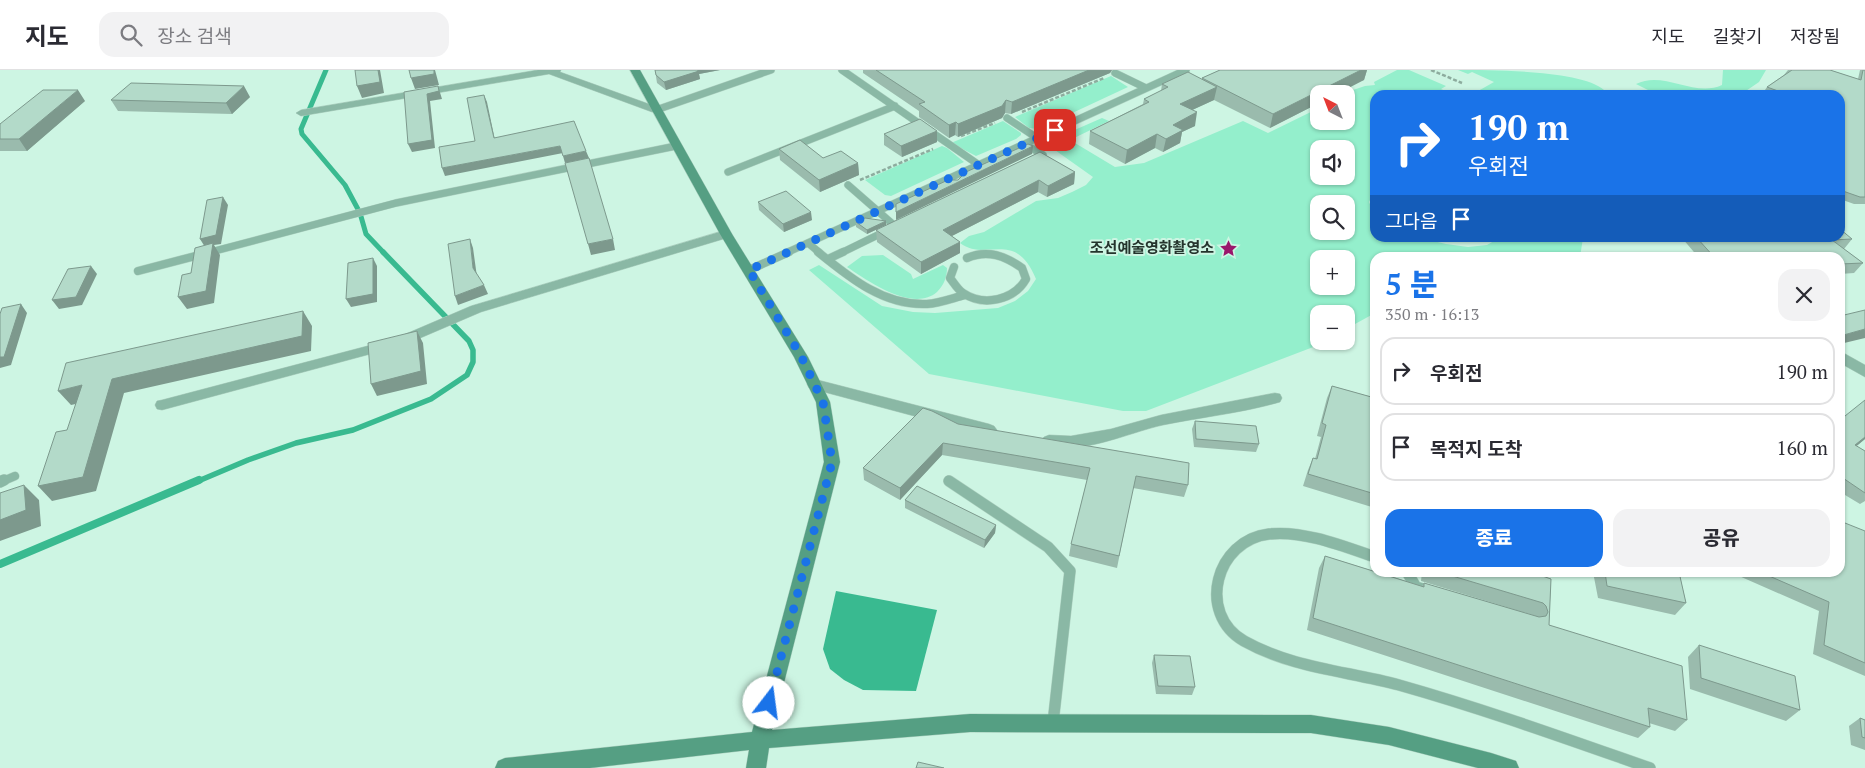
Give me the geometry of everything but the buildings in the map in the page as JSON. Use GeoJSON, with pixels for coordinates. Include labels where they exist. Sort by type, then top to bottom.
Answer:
{"type":"FeatureCollection","features":[{"type":"Feature","properties":{"kind":"main road"},"geometry":{"type":"LineString","coordinates":[[636,70],[656,110],[726,234],[801,356],[823,402],[832,462],[760,740],[756,768]]}},
{"type":"Feature","properties":{"kind":"main road"},"geometry":{"type":"LineString","coordinates":[[506,768],[760,740],[970,722],[1311,724],[1389,736],[1509,768]]}},
{"type":"Feature","properties":{"kind":"street"},"geometry":{"type":"LineString","coordinates":[[301,113],[553,71],[656,110]]}},
{"type":"Feature","properties":{"kind":"street"},"geometry":{"type":"LineString","coordinates":[[162,405],[399,342],[443,325],[476,309],[726,234]]}},
{"type":"Feature","properties":{"kind":"street"},"geometry":{"type":"LineString","coordinates":[[1845,359],[1865,372]]}},
{"type":"Feature","properties":{"kind":"street"},"geometry":{"type":"LineString","coordinates":[[814,384],[920,413],[1000,432]]}},
{"type":"Feature","properties":{"kind":"street"},"geometry":{"type":"LineString","coordinates":[[1035,440],[1071,442],[1111,435],[1161,420],[1275,398]]}},
{"type":"Feature","properties":{"kind":"lane"},"geometry":{"type":"LineString","coordinates":[[656,110],[771,70]]}},
{"type":"Feature","properties":{"kind":"lane"},"geometry":{"type":"LineString","coordinates":[[842,70],[895,106],[912,121],[980,165]]}},
{"type":"Feature","properties":{"kind":"lane"},"geometry":{"type":"LineString","coordinates":[[749,270],[980,165],[1180,71]]}},
{"type":"Feature","properties":{"kind":"lane"},"geometry":{"type":"LineString","coordinates":[[1115,73],[1146,88]]}},
{"type":"Feature","properties":{"kind":"lane"},"geometry":{"type":"LineString","coordinates":[[728,172],[895,106]]}},
{"type":"Feature","properties":{"kind":"lane"},"geometry":{"type":"LineString","coordinates":[[1007,118],[1037,138]]}},
{"type":"Feature","properties":{"kind":"lane"},"geometry":{"type":"LineString","coordinates":[[1025,144],[1043,155],[1026,164]]}},
{"type":"Feature","properties":{"kind":"lane"},"geometry":{"type":"LineString","coordinates":[[138,271],[396,203],[676,146]]}},
{"type":"Feature","properties":{"kind":"lane"},"geometry":{"type":"LineString","coordinates":[[848,185],[896,227]]}},
{"type":"Feature","properties":{"kind":"lane"},"geometry":{"type":"LineString","coordinates":[[828,259],[905,222]]}},
{"type":"Feature","properties":{"kind":"lane"},"geometry":{"type":"LineString","coordinates":[[808,244],[859,283],[880,294],[902,302],[927,304],[965,295]]}},
{"type":"Feature","properties":{"kind":"lane"},"geometry":{"type":"LineString","coordinates":[[954,266],[950,278],[955,288],[965,295],[980,300],[1004,298],[1022,289],[1026,280],[1024,270],[1016,261],[988,253],[966,258]]}},
{"type":"Feature","properties":{"kind":"lane"},"geometry":{"type":"LineString","coordinates":[[0,482],[16,476]]}},
{"type":"Feature","properties":{"kind":"lane"},"geometry":{"type":"LineString","coordinates":[[949,481],[1048,546],[1070,571],[1052,723]]}},
{"type":"Feature","properties":{"kind":"lane"},"geometry":{"type":"LineString","coordinates":[[1370,555],[1345,546],[1290,535],[1268,534],[1243,542],[1225,558],[1218,579],[1216,602],[1224,623],[1241,639],[1293,661],[1398,685],[1650,768]]}},
{"type":"Feature","properties":{"kind":"lane"},"geometry":{"type":"LineString","coordinates":[[1410,577],[1416,587],[1433,592]]}},
{"type":"Feature","properties":{"kind":"path"},"geometry":{"type":"LineString","coordinates":[[1431,70],[1462,83]]}},
{"type":"Feature","properties":{"kind":"path"},"geometry":{"type":"LineString","coordinates":[[848,185],[1115,73]]}},
{"type":"Feature","properties":{"kind":"shaded area"},"geometry":{"type":"Polygon","coordinates":[[[1397,70],[1409,70],[1446,86],[1441,89],[1443,90],[1370,90],[1370,242],[1438,242],[1468,247],[1487,245],[1492,242],[1582,242],[1581,252],[1370,252],[1370,316],[1355,324],[1355,305],[1310,305],[1310,348],[1146,411],[1123,411],[929,374],[809,270],[819,265],[882,306],[913,312],[935,313],[998,308],[1015,301],[1028,291],[1036,279],[1028,264],[1019,255],[1010,250],[980,250],[960,243],[969,236],[984,232],[1036,201],[1058,198],[1072,192],[1086,185],[1093,177],[1045,143],[1102,118],[1109,121],[1070,140],[1115,167],[1144,163],[1243,121],[1268,133],[1310,112],[1310,130],[1355,130],[1355,89],[1375,85],[1374,82],[1397,70]]]}},
{"type":"Feature","properties":{"kind":"shaded area"},"geometry":{"type":"Polygon","coordinates":[[[1458,70],[1536,72],[1558,75],[1593,83],[1604,90],[1480,90],[1494,82],[1472,72],[1468,74],[1458,70]]]}},
{"type":"Feature","properties":{"kind":"shaded area"},"geometry":{"type":"Polygon","coordinates":[[[1723,70],[1766,70],[1759,82],[1747,90],[1648,90],[1636,84],[1657,80],[1701,88],[1722,85],[1723,70]]]}},
{"type":"Feature","properties":{"kind":"shaded area"},"geometry":{"type":"Polygon","coordinates":[[[1111,76],[1128,87],[1038,129],[1029,128],[1015,117],[1111,76]]]}},
{"type":"Feature","properties":{"kind":"shaded area"},"geometry":{"type":"Polygon","coordinates":[[[1003,121],[1021,133],[1021,135],[1016,139],[976,156],[951,143],[1003,121]]]}},
{"type":"Feature","properties":{"kind":"shaded area"},"geometry":{"type":"Polygon","coordinates":[[[942,146],[964,162],[891,196],[885,195],[865,180],[942,146]]]}},
{"type":"Feature","properties":{"kind":"shaded area"},"geometry":{"type":"Polygon","coordinates":[[[883,255],[911,274],[913,279],[943,265],[947,268],[945,281],[937,292],[927,298],[916,299],[891,293],[878,287],[847,267],[862,256],[883,255]]]}},
{"type":"Feature","properties":{"kind":"shaded area"},"geometry":{"type":"Polygon","coordinates":[[[836,591],[937,610],[916,691],[863,690],[844,680],[830,669],[823,649],[836,591]]]}},
{"type":"Feature","properties":{"kind":"waterway"},"geometry":{"type":"LineString","coordinates":[[326,70],[301,129],[302,134],[345,185],[360,213],[366,234],[384,253]]}},
{"type":"Feature","properties":{"kind":"waterway"},"geometry":{"type":"LineString","coordinates":[[196,482],[248,460],[296,443],[353,430],[431,399],[467,375],[473,362],[473,350],[469,341],[383,252]]}},
{"type":"Feature","properties":{"kind":"waterway"},"geometry":{"type":"LineString","coordinates":[[0,564],[199,480]]}},
{"type":"Feature","properties":{"kind":"place","name":"조선예술영화촬영소"},"geometry":{"type":"Point","coordinates":[1228,248]}},
{"type":"Feature","properties":{"kind":"route"},"geometry":{"type":"LineString","coordinates":[[769,703],[832,462],[823,402],[801,356],[749,270],[1055,130]]}}]}
